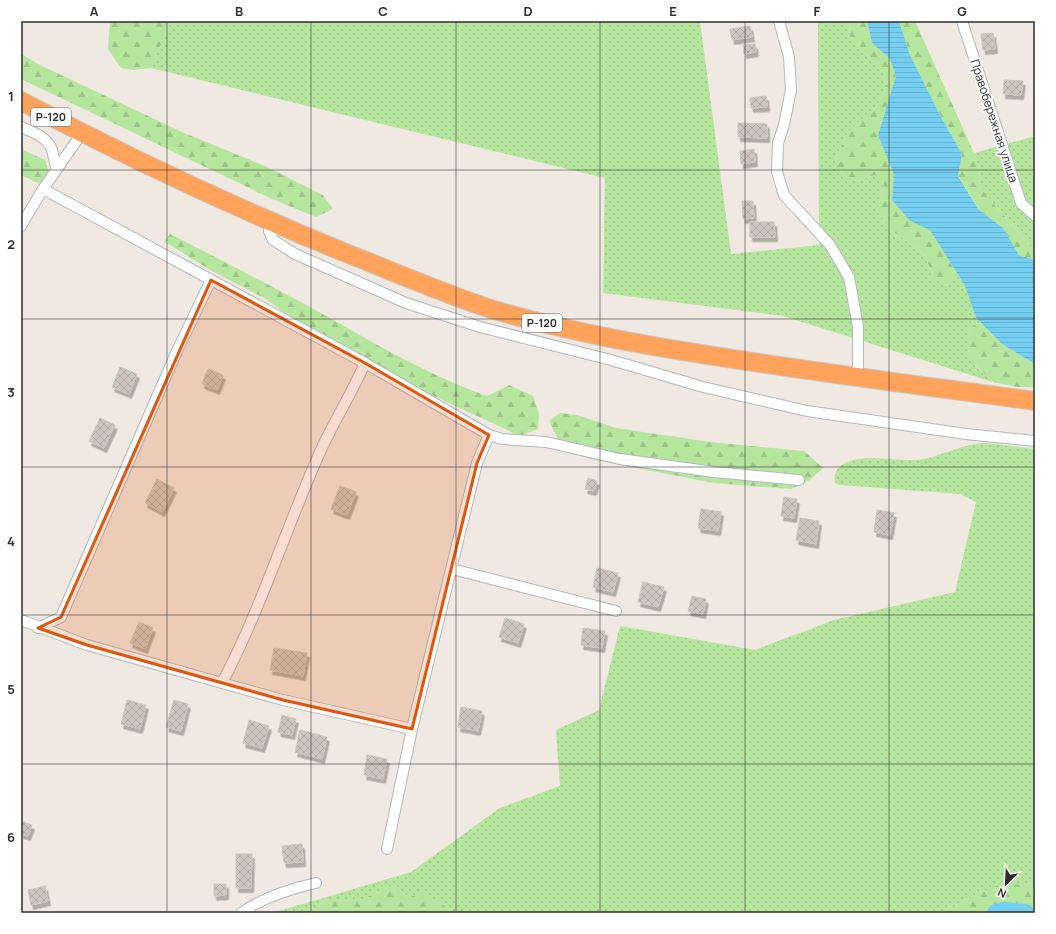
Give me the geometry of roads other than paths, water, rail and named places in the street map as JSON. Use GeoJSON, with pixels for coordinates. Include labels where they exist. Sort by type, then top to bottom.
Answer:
{"type":"FeatureCollection","features":[{"type":"Feature","properties":{"kind":"highway","name":"Р-120"},"geometry":{"type":"LineString","coordinates":[[21,100],[82,133],[269,221],[439,290],[490,308],[544,323],[673,350],[858,377],[1035,400]]}},
{"type":"Feature","properties":{"kind":"street"},"geometry":{"type":"LineString","coordinates":[[780,21],[789,57],[791,90],[784,125],[778,143],[777,172],[784,195],[830,245],[848,277],[858,327],[858,377]]}},
{"type":"Feature","properties":{"kind":"street","name":"Правобережная улица"},"geometry":{"type":"LineString","coordinates":[[962,21],[1021,203],[1035,216]]}},
{"type":"Feature","properties":{"kind":"street"},"geometry":{"type":"LineString","coordinates":[[21,127],[42,137],[52,149],[52,158],[57,168]]}},
{"type":"Feature","properties":{"kind":"street"},"geometry":{"type":"LineString","coordinates":[[21,226],[43,189],[82,133]]}},
{"type":"Feature","properties":{"kind":"street"},"geometry":{"type":"LineString","coordinates":[[43,189],[365,363],[489,435],[502,439],[546,442],[620,459],[714,472],[799,480]]}},
{"type":"Feature","properties":{"kind":"street"},"geometry":{"type":"LineString","coordinates":[[269,221],[269,231],[273,240],[294,254],[406,303],[480,327],[611,360],[703,387],[807,411],[966,434],[1035,440]]}},
{"type":"Feature","properties":{"kind":"street"},"geometry":{"type":"LineString","coordinates":[[38,628],[61,617],[177,351],[211,280]]}},
{"type":"Feature","properties":{"kind":"street"},"geometry":{"type":"LineString","coordinates":[[222,683],[263,591],[321,451],[352,394],[365,363]]}},
{"type":"Feature","properties":{"kind":"street"},"geometry":{"type":"LineString","coordinates":[[387,849],[412,729],[478,463],[489,435]]}},
{"type":"Feature","properties":{"kind":"street"},"geometry":{"type":"LineString","coordinates":[[452,569],[616,611]]}},
{"type":"Feature","properties":{"kind":"street"},"geometry":{"type":"LineString","coordinates":[[21,620],[38,628],[87,645],[222,683],[283,700],[412,729]]}},
{"type":"Feature","properties":{"kind":"street"},"geometry":{"type":"LineString","coordinates":[[241,913],[252,904],[294,888],[316,883]]}},
{"type":"Feature","properties":{"kind":"water"},"geometry":{"type":"Polygon","coordinates":[[[867,21],[899,21],[910,55],[941,117],[962,154],[958,176],[978,209],[1003,228],[1019,255],[1035,260],[1035,364],[1002,344],[976,318],[965,286],[930,230],[910,221],[892,200],[894,175],[878,135],[896,76],[890,59],[872,43],[867,21]]]}},
{"type":"Feature","properties":{"kind":"waterway"},"geometry":{"type":"LineString","coordinates":[[996,913],[1004,911],[1025,913]]}}]}
